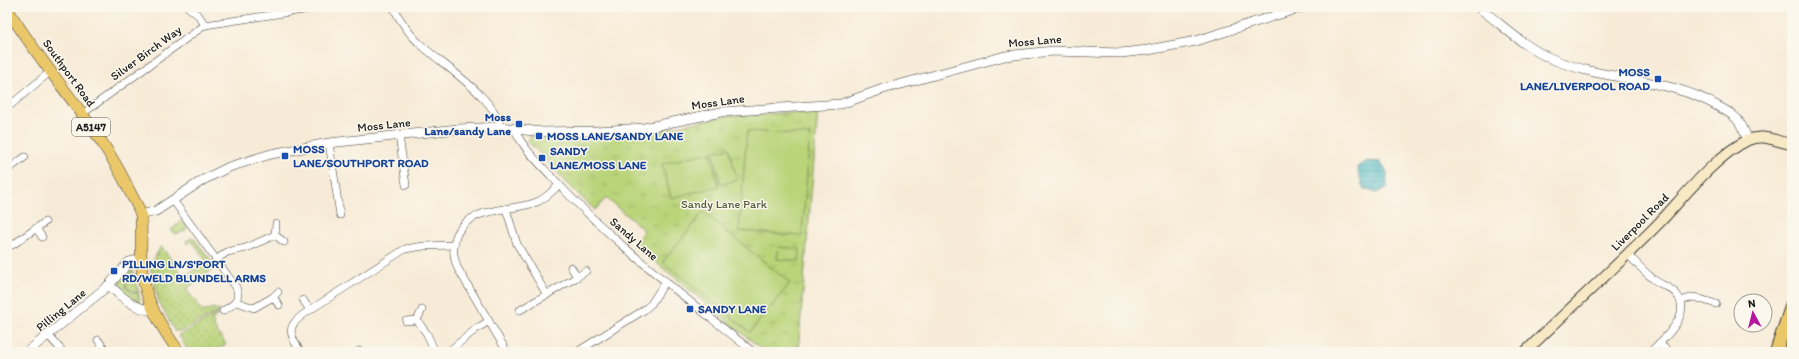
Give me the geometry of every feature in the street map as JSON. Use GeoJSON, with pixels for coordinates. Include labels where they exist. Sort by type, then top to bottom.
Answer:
{"type":"FeatureCollection","features":[{"type":"Feature","properties":{"kind":"highway"},"geometry":{"type":"LineString","coordinates":[[1776,352],[1792,304]]}},
{"type":"Feature","properties":{"kind":"main road","name":"Southport Road"},"geometry":{"type":"LineString","coordinates":[[7,8],[106,147],[141,215],[141,259],[144,284],[153,310],[179,352]]}},
{"type":"Feature","properties":{"kind":"main road","name":"Liverpool Road"},"geometry":{"type":"LineString","coordinates":[[1525,352],[1627,254],[1708,172],[1738,147],[1748,140],[1758,137],[1770,137],[1790,145]]}},
{"type":"Feature","properties":{"kind":"street"},"geometry":{"type":"LineString","coordinates":[[188,7],[197,14],[205,25]]}},
{"type":"Feature","properties":{"kind":"street","name":"Silver Birch Way"},"geometry":{"type":"LineString","coordinates":[[82,114],[205,25],[323,7]]}},
{"type":"Feature","properties":{"kind":"street"},"geometry":{"type":"LineString","coordinates":[[393,7],[403,24],[418,42],[487,102],[497,116],[500,127]]}},
{"type":"Feature","properties":{"kind":"street","name":"Moss Lane"},"geometry":{"type":"LineString","coordinates":[[141,215],[152,212],[203,180],[236,165],[271,154],[329,143],[399,135],[500,127],[542,132],[644,128],[721,112],[841,104],[883,89],[1005,56],[1053,51],[1121,53],[1148,50],[1196,41],[1302,7]]}},
{"type":"Feature","properties":{"kind":"street"},"geometry":{"type":"LineString","coordinates":[[1478,7],[1521,41],[1549,58],[1582,68],[1685,91],[1705,99],[1735,117],[1748,140]]}},
{"type":"Feature","properties":{"kind":"street"},"geometry":{"type":"LineString","coordinates":[[7,108],[27,89],[51,71]]}},
{"type":"Feature","properties":{"kind":"street","name":"Sandy Lane"},"geometry":{"type":"LineString","coordinates":[[514,128],[525,148],[581,208],[666,281],[753,352]]}},
{"type":"Feature","properties":{"kind":"street"},"geometry":{"type":"LineString","coordinates":[[399,135],[406,185]]}},
{"type":"Feature","properties":{"kind":"street"},"geometry":{"type":"LineString","coordinates":[[329,143],[340,215]]}},
{"type":"Feature","properties":{"kind":"street"},"geometry":{"type":"LineString","coordinates":[[7,170],[25,157]]}},
{"type":"Feature","properties":{"kind":"street"},"geometry":{"type":"LineString","coordinates":[[507,352],[457,267],[454,254],[454,245],[458,232],[468,220],[483,214],[539,201],[560,185]]}},
{"type":"Feature","properties":{"kind":"street"},"geometry":{"type":"LineString","coordinates":[[173,200],[236,287],[238,298],[237,302]]}},
{"type":"Feature","properties":{"kind":"street"},"geometry":{"type":"LineString","coordinates":[[506,209],[517,244],[547,295]]}},
{"type":"Feature","properties":{"kind":"street"},"geometry":{"type":"LineString","coordinates":[[7,247],[45,222]]}},
{"type":"Feature","properties":{"kind":"street"},"geometry":{"type":"LineString","coordinates":[[275,235],[276,224]]}},
{"type":"Feature","properties":{"kind":"street"},"geometry":{"type":"LineString","coordinates":[[36,228],[42,237]]}},
{"type":"Feature","properties":{"kind":"street"},"geometry":{"type":"LineString","coordinates":[[216,260],[227,252],[246,248],[275,235]]}},
{"type":"Feature","properties":{"kind":"street"},"geometry":{"type":"LineString","coordinates":[[275,235],[284,242]]}},
{"type":"Feature","properties":{"kind":"street"},"geometry":{"type":"LineString","coordinates":[[299,352],[292,337],[291,326],[295,320],[405,249],[424,246],[454,245]]}},
{"type":"Feature","properties":{"kind":"street"},"geometry":{"type":"LineString","coordinates":[[1627,254],[1652,278],[1673,291],[1680,300],[1680,318],[1674,329],[1650,352]]}},
{"type":"Feature","properties":{"kind":"street","name":"Pilling Lane"},"geometry":{"type":"LineString","coordinates":[[27,352],[49,336],[109,285],[129,262],[141,259]]}},
{"type":"Feature","properties":{"kind":"street"},"geometry":{"type":"LineString","coordinates":[[571,267],[577,277]]}},
{"type":"Feature","properties":{"kind":"street"},"geometry":{"type":"LineString","coordinates":[[520,310],[586,272]]}},
{"type":"Feature","properties":{"kind":"street"},"geometry":{"type":"LineString","coordinates":[[577,352],[644,310],[651,304],[666,281]]}},
{"type":"Feature","properties":{"kind":"street"},"geometry":{"type":"LineString","coordinates":[[109,285],[118,294],[143,309],[153,310]]}},
{"type":"Feature","properties":{"kind":"street"},"geometry":{"type":"LineString","coordinates":[[237,302],[254,308],[275,295],[280,305]]}},
{"type":"Feature","properties":{"kind":"street"},"geometry":{"type":"LineString","coordinates":[[1680,300],[1694,297],[1716,304]]}},
{"type":"Feature","properties":{"kind":"street"},"geometry":{"type":"LineString","coordinates":[[303,300],[310,310]]}},
{"type":"Feature","properties":{"kind":"street"},"geometry":{"type":"LineString","coordinates":[[223,311],[237,302]]}},
{"type":"Feature","properties":{"kind":"street"},"geometry":{"type":"LineString","coordinates":[[418,320],[422,310]]}},
{"type":"Feature","properties":{"kind":"street"},"geometry":{"type":"LineString","coordinates":[[406,320],[418,320]]}},
{"type":"Feature","properties":{"kind":"street"},"geometry":{"type":"LineString","coordinates":[[418,320],[427,334],[435,352]]}},
{"type":"Feature","properties":{"kind":"street"},"geometry":{"type":"LineString","coordinates":[[448,352],[470,333],[489,321]]}},
{"type":"Feature","properties":{"kind":"street"},"geometry":{"type":"LineString","coordinates":[[49,336],[63,352]]}},
{"type":"Feature","properties":{"kind":"street"},"geometry":{"type":"LineString","coordinates":[[98,340],[107,352]]}},
{"type":"Feature","properties":{"kind":"street"},"geometry":{"type":"LineString","coordinates":[[1659,343],[1669,352]]}},
{"type":"Feature","properties":{"kind":"green space","name":"Sandy Lane Park"},"geometry":{"type":"Polygon","coordinates":[[[818,111],[798,352],[765,352],[634,244],[644,230],[606,198],[595,210],[528,141],[531,135],[588,138],[645,133],[726,116],[818,111]]]}},
{"type":"Feature","properties":{"kind":"green space"},"geometry":{"type":"Polygon","coordinates":[[[747,131],[810,135],[802,236],[739,231],[747,131]]]}},
{"type":"Feature","properties":{"kind":"green space"},"geometry":{"type":"Polygon","coordinates":[[[729,148],[737,180],[721,184],[713,152],[729,148]]]}},
{"type":"Feature","properties":{"kind":"green space"},"geometry":{"type":"Polygon","coordinates":[[[710,152],[719,186],[671,198],[662,164],[710,152]]]}},
{"type":"Feature","properties":{"kind":"green space"},"geometry":{"type":"Polygon","coordinates":[[[703,212],[790,283],[750,332],[663,262],[703,212]]]}},
{"type":"Feature","properties":{"kind":"green space"},"geometry":{"type":"Polygon","coordinates":[[[182,220],[187,227],[185,231],[176,234],[171,230],[182,220]]]}},
{"type":"Feature","properties":{"kind":"green space"},"geometry":{"type":"Polygon","coordinates":[[[193,237],[216,267],[186,289],[203,312],[213,308],[220,311],[179,332],[177,330],[175,332],[159,302],[150,266],[161,246],[184,277],[206,261],[192,241],[187,244],[186,241],[193,237]]]}},
{"type":"Feature","properties":{"kind":"green space"},"geometry":{"type":"Polygon","coordinates":[[[779,247],[800,249],[799,261],[777,259],[779,247]]]}},
{"type":"Feature","properties":{"kind":"green space"},"geometry":{"type":"Polygon","coordinates":[[[129,269],[134,271],[126,276],[126,288],[131,292],[139,294],[140,303],[129,296],[119,284],[122,276],[129,269]]]}},
{"type":"Feature","properties":{"kind":"green space"},"geometry":{"type":"Polygon","coordinates":[[[134,273],[139,293],[128,289],[126,283],[130,275],[134,273]]]}},
{"type":"Feature","properties":{"kind":"green space"},"geometry":{"type":"Polygon","coordinates":[[[221,312],[212,320],[215,329],[226,344],[215,352],[189,352],[182,341],[183,340],[178,336],[221,312]]]}},
{"type":"Feature","properties":{"kind":"water"},"geometry":{"type":"Polygon","coordinates":[[[1368,161],[1380,162],[1387,172],[1387,188],[1376,193],[1363,188],[1357,167],[1368,161]]]}},
{"type":"Feature","properties":{"kind":"place","name":"MOSS LANE/LIVERPOOL ROAD"},"geometry":{"type":"Point","coordinates":[1658,79]}},
{"type":"Feature","properties":{"kind":"place","name":"Moss Lane/sandy Lane"},"geometry":{"type":"Point","coordinates":[519,124]}},
{"type":"Feature","properties":{"kind":"place","name":"MOSS LANE/SANDY LANE"},"geometry":{"type":"Point","coordinates":[539,136]}},
{"type":"Feature","properties":{"kind":"place","name":"MOSS LANE/SOUTHPORT ROAD"},"geometry":{"type":"Point","coordinates":[285,156]}},
{"type":"Feature","properties":{"kind":"place","name":"SANDY LANE/MOSS LANE"},"geometry":{"type":"Point","coordinates":[542,158]}},
{"type":"Feature","properties":{"kind":"place","name":"PILLING LN/S'PORT RD/WELD BLUNDELL ARMS"},"geometry":{"type":"Point","coordinates":[114,271]}},
{"type":"Feature","properties":{"kind":"place","name":"SANDY LANE"},"geometry":{"type":"Point","coordinates":[690,309]}}]}
